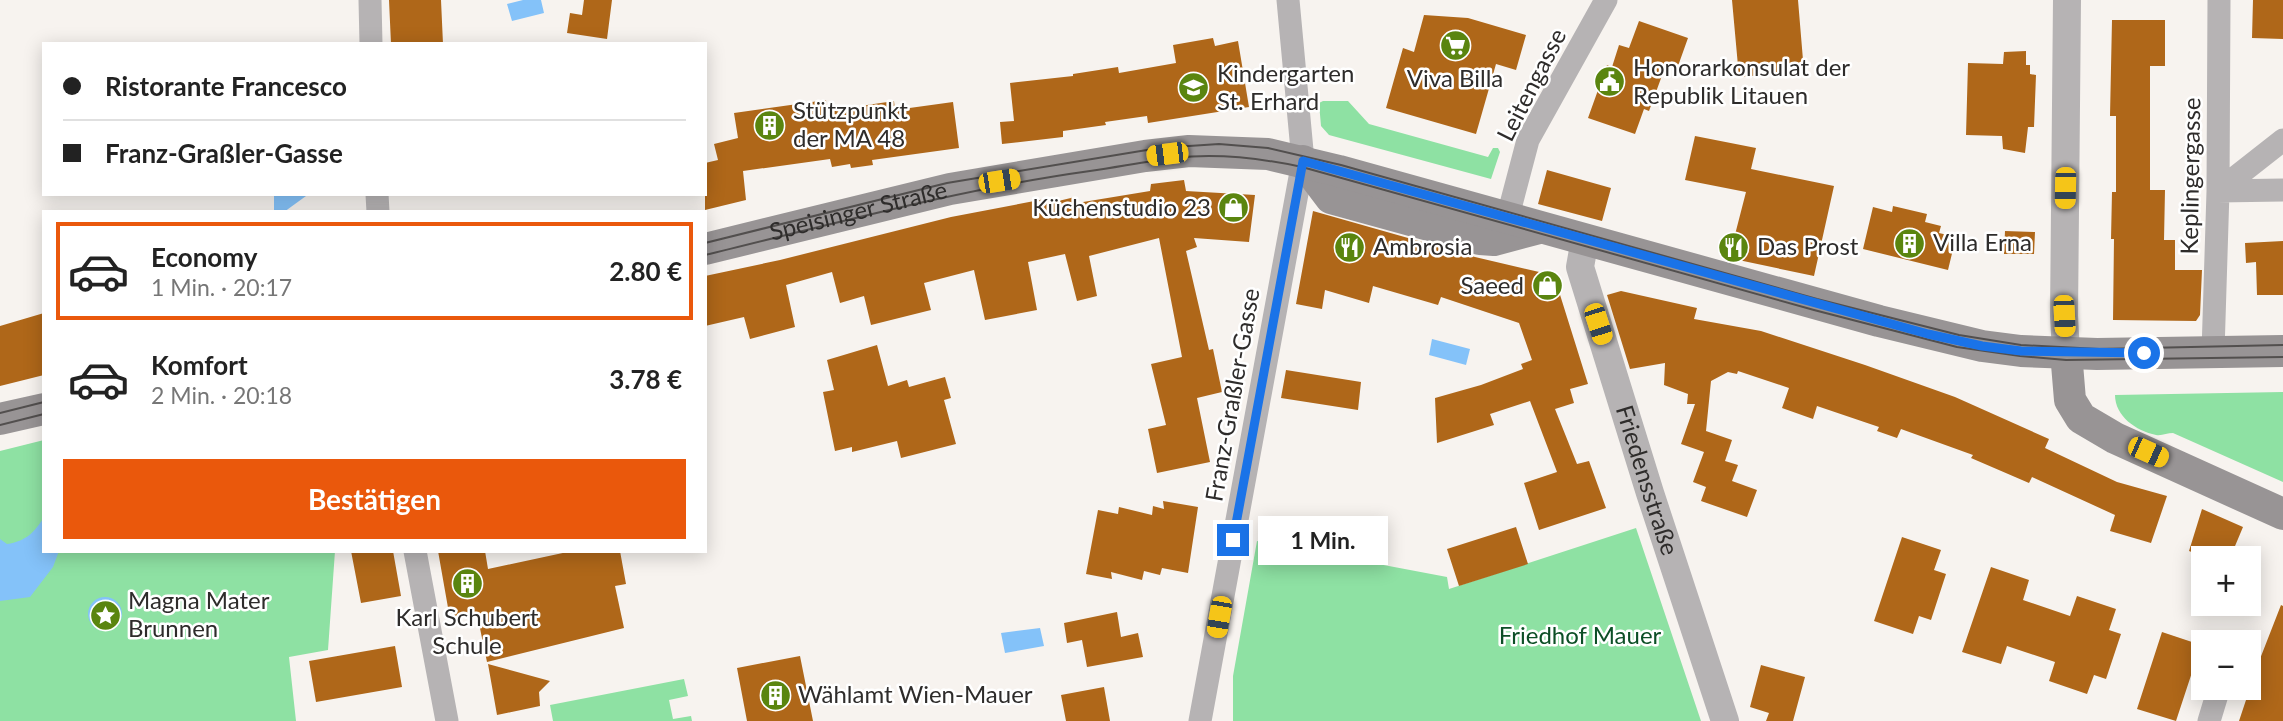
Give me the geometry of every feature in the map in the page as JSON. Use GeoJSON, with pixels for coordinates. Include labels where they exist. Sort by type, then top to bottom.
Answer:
{"type":"FeatureCollection","features":[{"type":"Feature","properties":{"kind":"main road","name":"Speisinger Straße"},"geometry":{"type":"LineString","coordinates":[[707,249],[950,190],[1145,156],[1214,151],[1268,154],[1303,161],[1505,228],[1541,227],[1928,334],[1995,347],[2066,352],[2283,351]]}},
{"type":"Feature","properties":{"kind":"main road"},"geometry":{"type":"LineString","coordinates":[[2066,352],[2070,400],[2077,413],[2087,422],[2115,438],[2283,514]]}},
{"type":"Feature","properties":{"kind":"main road"},"geometry":{"type":"LineString","coordinates":[[0,419],[42,409]]}},
{"type":"Feature","properties":{"kind":"street"},"geometry":{"type":"LineString","coordinates":[[370,0],[372,42]]}},
{"type":"Feature","properties":{"kind":"street","name":"Franz-Graßler-Gasse"},"geometry":{"type":"LineString","coordinates":[[1200,721],[1303,161],[1288,0]]}},
{"type":"Feature","properties":{"kind":"street","name":"Leitengasse"},"geometry":{"type":"LineString","coordinates":[[1505,228],[1528,140],[1605,0]]}},
{"type":"Feature","properties":{"kind":"street"},"geometry":{"type":"LineString","coordinates":[[2066,352],[2064,306],[2067,0]]}},
{"type":"Feature","properties":{"kind":"street","name":"Keplingergasse"},"geometry":{"type":"LineString","coordinates":[[2213,352],[2218,191],[2219,0]]}},
{"type":"Feature","properties":{"kind":"street"},"geometry":{"type":"LineString","coordinates":[[2218,191],[2283,140]]}},
{"type":"Feature","properties":{"kind":"street"},"geometry":{"type":"LineString","coordinates":[[2218,191],[2283,190]]}},
{"type":"Feature","properties":{"kind":"street","name":"Friedensstraße"},"geometry":{"type":"LineString","coordinates":[[1585,239],[1580,267],[1725,721]]}},
{"type":"Feature","properties":{"kind":"street"},"geometry":{"type":"LineString","coordinates":[[415,553],[447,721]]}},
{"type":"Feature","properties":{"kind":"street"},"geometry":{"type":"LineString","coordinates":[[2209,721],[2215,700]]}},
{"type":"Feature","properties":{"kind":"green space"},"geometry":{"type":"Polygon","coordinates":[[[1348,101],[1369,124],[1488,157],[1493,148],[1498,148],[1500,152],[1491,179],[1329,135],[1321,126],[1319,103],[1348,101]]]}},
{"type":"Feature","properties":{"kind":"green space"},"geometry":{"type":"Polygon","coordinates":[[[2283,392],[2283,482],[2173,433],[2156,435],[2141,430],[2123,416],[2115,395],[2283,392]]]}},
{"type":"Feature","properties":{"kind":"green space"},"geometry":{"type":"Polygon","coordinates":[[[42,440],[42,553],[335,553],[328,650],[289,657],[296,721],[0,721],[0,451],[42,440]]]}},
{"type":"Feature","properties":{"kind":"green space","name":"Friedhof Mauer"},"geometry":{"type":"Polygon","coordinates":[[[1636,528],[1701,721],[1233,721],[1233,676],[1257,541],[1447,577],[1449,589],[1636,528]]]}},
{"type":"Feature","properties":{"kind":"green space"},"geometry":{"type":"Polygon","coordinates":[[[684,679],[688,696],[669,700],[673,719],[691,716],[692,721],[553,721],[550,705],[684,679]]]}},
{"type":"Feature","properties":{"kind":"water"},"geometry":{"type":"Polygon","coordinates":[[[523,0],[541,0],[544,13],[512,21],[507,4],[523,0]]]}},
{"type":"Feature","properties":{"kind":"water"},"geometry":{"type":"Polygon","coordinates":[[[274,196],[306,196],[287,210],[274,210],[274,196]]]}},
{"type":"Feature","properties":{"kind":"water"},"geometry":{"type":"Polygon","coordinates":[[[1432,339],[1470,349],[1466,365],[1429,355],[1432,339]]]}},
{"type":"Feature","properties":{"kind":"water"},"geometry":{"type":"Polygon","coordinates":[[[42,520],[42,553],[58,553],[53,567],[30,597],[0,601],[0,539],[7,544],[14,543],[33,532],[42,520]]]}},
{"type":"Feature","properties":{"kind":"water","name":"Magna Mater Brunnen"},"geometry":{"type":"Polygon","coordinates":[[[105,597],[117,602],[122,614],[117,626],[105,631],[93,626],[88,614],[93,602],[105,597]]]}},
{"type":"Feature","properties":{"kind":"water"},"geometry":{"type":"Polygon","coordinates":[[[1040,628],[1044,646],[1005,653],[1001,633],[1040,628]]]}},
{"type":"Feature","properties":{"kind":"building"},"geometry":{"type":"Polygon","coordinates":[[[389,0],[441,0],[443,42],[391,42],[389,0]]]}},
{"type":"Feature","properties":{"kind":"building"},"geometry":{"type":"Polygon","coordinates":[[[584,0],[612,0],[607,39],[567,33],[570,13],[582,15],[584,0]]]}},
{"type":"Feature","properties":{"kind":"building"},"geometry":{"type":"Polygon","coordinates":[[[1732,0],[1798,0],[1804,72],[1739,77],[1732,0]]]}},
{"type":"Feature","properties":{"kind":"building"},"geometry":{"type":"Polygon","coordinates":[[[2253,0],[2283,0],[2283,39],[2252,38],[2253,0]]]}},
{"type":"Feature","properties":{"kind":"building"},"geometry":{"type":"Polygon","coordinates":[[[1424,15],[1468,18],[1526,35],[1516,70],[1496,64],[1476,134],[1386,108],[1403,48],[1414,52],[1424,15]]]}},
{"type":"Feature","properties":{"kind":"building"},"geometry":{"type":"Polygon","coordinates":[[[2112,20],[2165,20],[2165,66],[2150,66],[2150,190],[2165,190],[2164,240],[2175,240],[2175,270],[2202,270],[2200,315],[2196,321],[2113,320],[2114,239],[2111,239],[2112,192],[2116,192],[2116,116],[2110,116],[2112,20]]]}},
{"type":"Feature","properties":{"kind":"building"},"geometry":{"type":"Polygon","coordinates":[[[1639,21],[1688,38],[1678,66],[1667,62],[1649,111],[1644,109],[1635,134],[1588,118],[1607,65],[1612,67],[1619,45],[1629,48],[1639,21]]]}},
{"type":"Feature","properties":{"kind":"building"},"geometry":{"type":"Polygon","coordinates":[[[1213,38],[1215,46],[1238,41],[1249,107],[1148,123],[1147,116],[1105,122],[1106,125],[1063,131],[1063,137],[1002,144],[1000,122],[1014,121],[1010,83],[1073,76],[1118,67],[1119,73],[1176,63],[1173,45],[1213,38]]]}},
{"type":"Feature","properties":{"kind":"building"},"geometry":{"type":"Polygon","coordinates":[[[2026,51],[2026,65],[2030,65],[2030,74],[2036,75],[2034,127],[2028,127],[2025,153],[2003,149],[2002,136],[1966,135],[1968,63],[2003,64],[2004,52],[2026,51]]]}},
{"type":"Feature","properties":{"kind":"building"},"geometry":{"type":"Polygon","coordinates":[[[826,100],[827,111],[894,101],[895,110],[953,102],[959,148],[872,160],[873,165],[851,168],[850,164],[832,167],[830,159],[743,171],[746,200],[705,210],[707,163],[718,160],[714,144],[738,138],[734,113],[826,100]]]}},
{"type":"Feature","properties":{"kind":"building"},"geometry":{"type":"Polygon","coordinates":[[[1695,136],[1756,148],[1751,169],[1834,186],[1814,276],[1729,258],[1746,192],[1685,180],[1695,136]]]}},
{"type":"Feature","properties":{"kind":"building"},"geometry":{"type":"Polygon","coordinates":[[[1547,170],[1611,188],[1602,221],[1538,204],[1547,170]]]}},
{"type":"Feature","properties":{"kind":"building"},"geometry":{"type":"Polygon","coordinates":[[[1184,180],[1186,191],[1255,195],[1249,242],[1194,238],[1197,247],[1186,251],[1209,350],[1213,349],[1222,392],[1197,398],[1210,462],[1157,473],[1148,429],[1166,425],[1151,364],[1182,357],[1159,238],[1089,256],[1097,296],[1077,301],[1065,254],[1028,262],[1037,310],[985,320],[974,270],[924,283],[931,310],[871,325],[864,296],[840,303],[832,272],[786,285],[795,327],[750,339],[744,317],[707,326],[707,276],[951,217],[1050,198],[1050,203],[1075,197],[1077,203],[1150,191],[1151,184],[1184,180]]]}},
{"type":"Feature","properties":{"kind":"building","name":"Villa Erna"},"geometry":{"type":"Polygon","coordinates":[[[1893,206],[1927,214],[1925,222],[1941,226],[1939,233],[1956,237],[1948,270],[1863,249],[1873,207],[1892,212],[1893,206]]]}},
{"type":"Feature","properties":{"kind":"building"},"geometry":{"type":"Polygon","coordinates":[[[1313,211],[1475,257],[1548,274],[1556,282],[1588,384],[1570,389],[1574,403],[1555,409],[1577,464],[1589,461],[1606,508],[1539,530],[1524,483],[1557,472],[1530,401],[1490,414],[1494,425],[1437,443],[1435,398],[1523,369],[1521,364],[1532,360],[1519,323],[1441,297],[1438,305],[1373,286],[1369,303],[1325,290],[1322,309],[1296,304],[1313,211]]]}},
{"type":"Feature","properties":{"kind":"building"},"geometry":{"type":"Polygon","coordinates":[[[2005,231],[2035,232],[2034,254],[2004,254],[2005,231]]]}},
{"type":"Feature","properties":{"kind":"building"},"geometry":{"type":"Polygon","coordinates":[[[2283,241],[2283,295],[2257,295],[2256,262],[2246,263],[2245,243],[2283,241]]]}},
{"type":"Feature","properties":{"kind":"building"},"geometry":{"type":"Polygon","coordinates":[[[1621,291],[1697,308],[1694,319],[1761,331],[1865,365],[1955,397],[2049,439],[2045,448],[2117,482],[2167,496],[2151,543],[2110,531],[2115,515],[2032,477],[2029,483],[1971,458],[1973,455],[1901,429],[1897,438],[1877,431],[1879,427],[1817,406],[1813,419],[1782,408],[1789,388],[1738,371],[1737,374],[1728,372],[1711,381],[1706,431],[1732,440],[1725,461],[1738,465],[1732,481],[1757,490],[1747,517],[1701,501],[1706,487],[1693,482],[1704,452],[1681,444],[1695,404],[1687,404],[1688,394],[1664,385],[1665,363],[1630,369],[1607,295],[1621,291]]]}},
{"type":"Feature","properties":{"kind":"building"},"geometry":{"type":"Polygon","coordinates":[[[42,314],[42,376],[0,386],[0,326],[42,314]]]}},
{"type":"Feature","properties":{"kind":"building"},"geometry":{"type":"Polygon","coordinates":[[[877,345],[888,386],[907,380],[909,387],[945,377],[951,398],[944,400],[956,444],[901,458],[897,441],[852,452],[852,447],[835,451],[823,392],[834,390],[827,360],[877,345]]]}},
{"type":"Feature","properties":{"kind":"building"},"geometry":{"type":"Polygon","coordinates":[[[1286,370],[1361,382],[1358,410],[1281,398],[1286,370]]]}},
{"type":"Feature","properties":{"kind":"building"},"geometry":{"type":"Polygon","coordinates":[[[1163,501],[1198,507],[1188,573],[1162,568],[1160,575],[1144,571],[1142,580],[1111,572],[1112,579],[1086,574],[1098,510],[1118,514],[1119,507],[1152,515],[1153,506],[1164,509],[1163,501]]]}},
{"type":"Feature","properties":{"kind":"building"},"geometry":{"type":"Polygon","coordinates":[[[2202,509],[2243,527],[2235,546],[2191,546],[2191,552],[2189,551],[2202,509]]]}},
{"type":"Feature","properties":{"kind":"building"},"geometry":{"type":"Polygon","coordinates":[[[1516,527],[1528,564],[1459,586],[1447,549],[1516,527]]]}},
{"type":"Feature","properties":{"kind":"building"},"geometry":{"type":"Polygon","coordinates":[[[1902,537],[1941,550],[1934,570],[1946,574],[1931,620],[1919,616],[1913,634],[1874,621],[1902,537]]]}},
{"type":"Feature","properties":{"kind":"building"},"geometry":{"type":"Polygon","coordinates":[[[351,553],[393,553],[401,596],[361,603],[351,553]]]}},
{"type":"Feature","properties":{"kind":"building"},"geometry":{"type":"Polygon","coordinates":[[[438,553],[485,553],[488,569],[563,553],[620,553],[626,584],[615,586],[624,628],[487,662],[477,614],[450,619],[438,553]]]}},
{"type":"Feature","properties":{"kind":"building"},"geometry":{"type":"Polygon","coordinates":[[[1991,567],[2029,580],[2023,600],[2070,616],[2077,596],[2116,609],[2109,630],[2121,634],[2106,679],[2094,675],[2087,694],[2049,681],[2055,662],[2007,646],[2001,664],[1962,652],[1991,567]]]}},
{"type":"Feature","properties":{"kind":"building"},"geometry":{"type":"Polygon","coordinates":[[[2281,605],[2283,721],[2239,721],[2246,700],[2261,700],[2261,656],[2281,605]]]}},
{"type":"Feature","properties":{"kind":"building"},"geometry":{"type":"Polygon","coordinates":[[[1117,612],[1121,637],[1138,633],[1143,657],[1087,667],[1082,640],[1067,643],[1064,623],[1117,612]]]}},
{"type":"Feature","properties":{"kind":"building"},"geometry":{"type":"Polygon","coordinates":[[[2162,632],[2191,642],[2191,675],[2176,721],[2137,709],[2162,632]]]}},
{"type":"Feature","properties":{"kind":"building"},"geometry":{"type":"Polygon","coordinates":[[[395,646],[402,687],[316,702],[309,661],[395,646]]]}},
{"type":"Feature","properties":{"kind":"building","name":"Wählamt Wien-Mauer"},"geometry":{"type":"Polygon","coordinates":[[[800,656],[813,721],[747,721],[737,668],[800,656]]]}},
{"type":"Feature","properties":{"kind":"building"},"geometry":{"type":"Polygon","coordinates":[[[488,664],[550,681],[539,692],[540,706],[497,715],[488,664]]]}},
{"type":"Feature","properties":{"kind":"building"},"geometry":{"type":"Polygon","coordinates":[[[1761,665],[1805,677],[1793,721],[1766,721],[1769,713],[1750,707],[1761,665]]]}},
{"type":"Feature","properties":{"kind":"building"},"geometry":{"type":"Polygon","coordinates":[[[1104,687],[1110,721],[1066,721],[1061,695],[1104,687]]]}},
{"type":"Feature","properties":{"kind":"tram line"},"geometry":{"type":"LineString","coordinates":[[707,243],[947,183],[1159,148],[1219,144],[1268,148],[1341,165],[1817,299],[1959,335],[2021,345],[2099,349],[2283,345]]}},
{"type":"Feature","properties":{"kind":"tram line"},"geometry":{"type":"LineString","coordinates":[[707,255],[993,187],[1164,159],[1239,157],[1302,167],[1814,310],[1957,347],[2066,360],[2283,357]]}},
{"type":"Feature","properties":{"kind":"tram line"},"geometry":{"type":"LineString","coordinates":[[0,413],[42,402]]}},
{"type":"Feature","properties":{"kind":"tram line"},"geometry":{"type":"LineString","coordinates":[[0,425],[42,414]]}},
{"type":"Feature","properties":{"kind":"place","name":"Viva Billa"},"geometry":{"type":"Point","coordinates":[1455,45]}},
{"type":"Feature","properties":{"kind":"place","name":"Honorarkonsulat der Republik Litauen"},"geometry":{"type":"Point","coordinates":[1610,82]}},
{"type":"Feature","properties":{"kind":"place","name":"Kindergarten St. Erhard"},"geometry":{"type":"Point","coordinates":[1194,88]}},
{"type":"Feature","properties":{"kind":"place","name":"Stützpunkt der MA 48"},"geometry":{"type":"Point","coordinates":[770,125]}},
{"type":"Feature","properties":{"kind":"place","name":"Küchenstudio 23"},"geometry":{"type":"Point","coordinates":[1234,208]}},
{"type":"Feature","properties":{"kind":"place","name":"Villa Erna"},"geometry":{"type":"Point","coordinates":[1910,243]}},
{"type":"Feature","properties":{"kind":"place","name":"Ambrosia"},"geometry":{"type":"Point","coordinates":[1350,247]}},
{"type":"Feature","properties":{"kind":"place","name":"Das Prost"},"geometry":{"type":"Point","coordinates":[1734,247]}},
{"type":"Feature","properties":{"kind":"place","name":"Saeed"},"geometry":{"type":"Point","coordinates":[1547,286]}},
{"type":"Feature","properties":{"kind":"place","name":"Karl Schubert Schule"},"geometry":{"type":"Point","coordinates":[467,584]}},
{"type":"Feature","properties":{"kind":"place","name":"Magna Mater Brunnen"},"geometry":{"type":"Point","coordinates":[105,615]}},
{"type":"Feature","properties":{"kind":"place","name":"Wählamt Wien-Mauer"},"geometry":{"type":"Point","coordinates":[775,695]}},
{"type":"Feature","properties":{"kind":"route"},"geometry":{"type":"LineString","coordinates":[[1233,540],[1303,161],[1928,334],[2021,351],[2144,353]]}}]}
